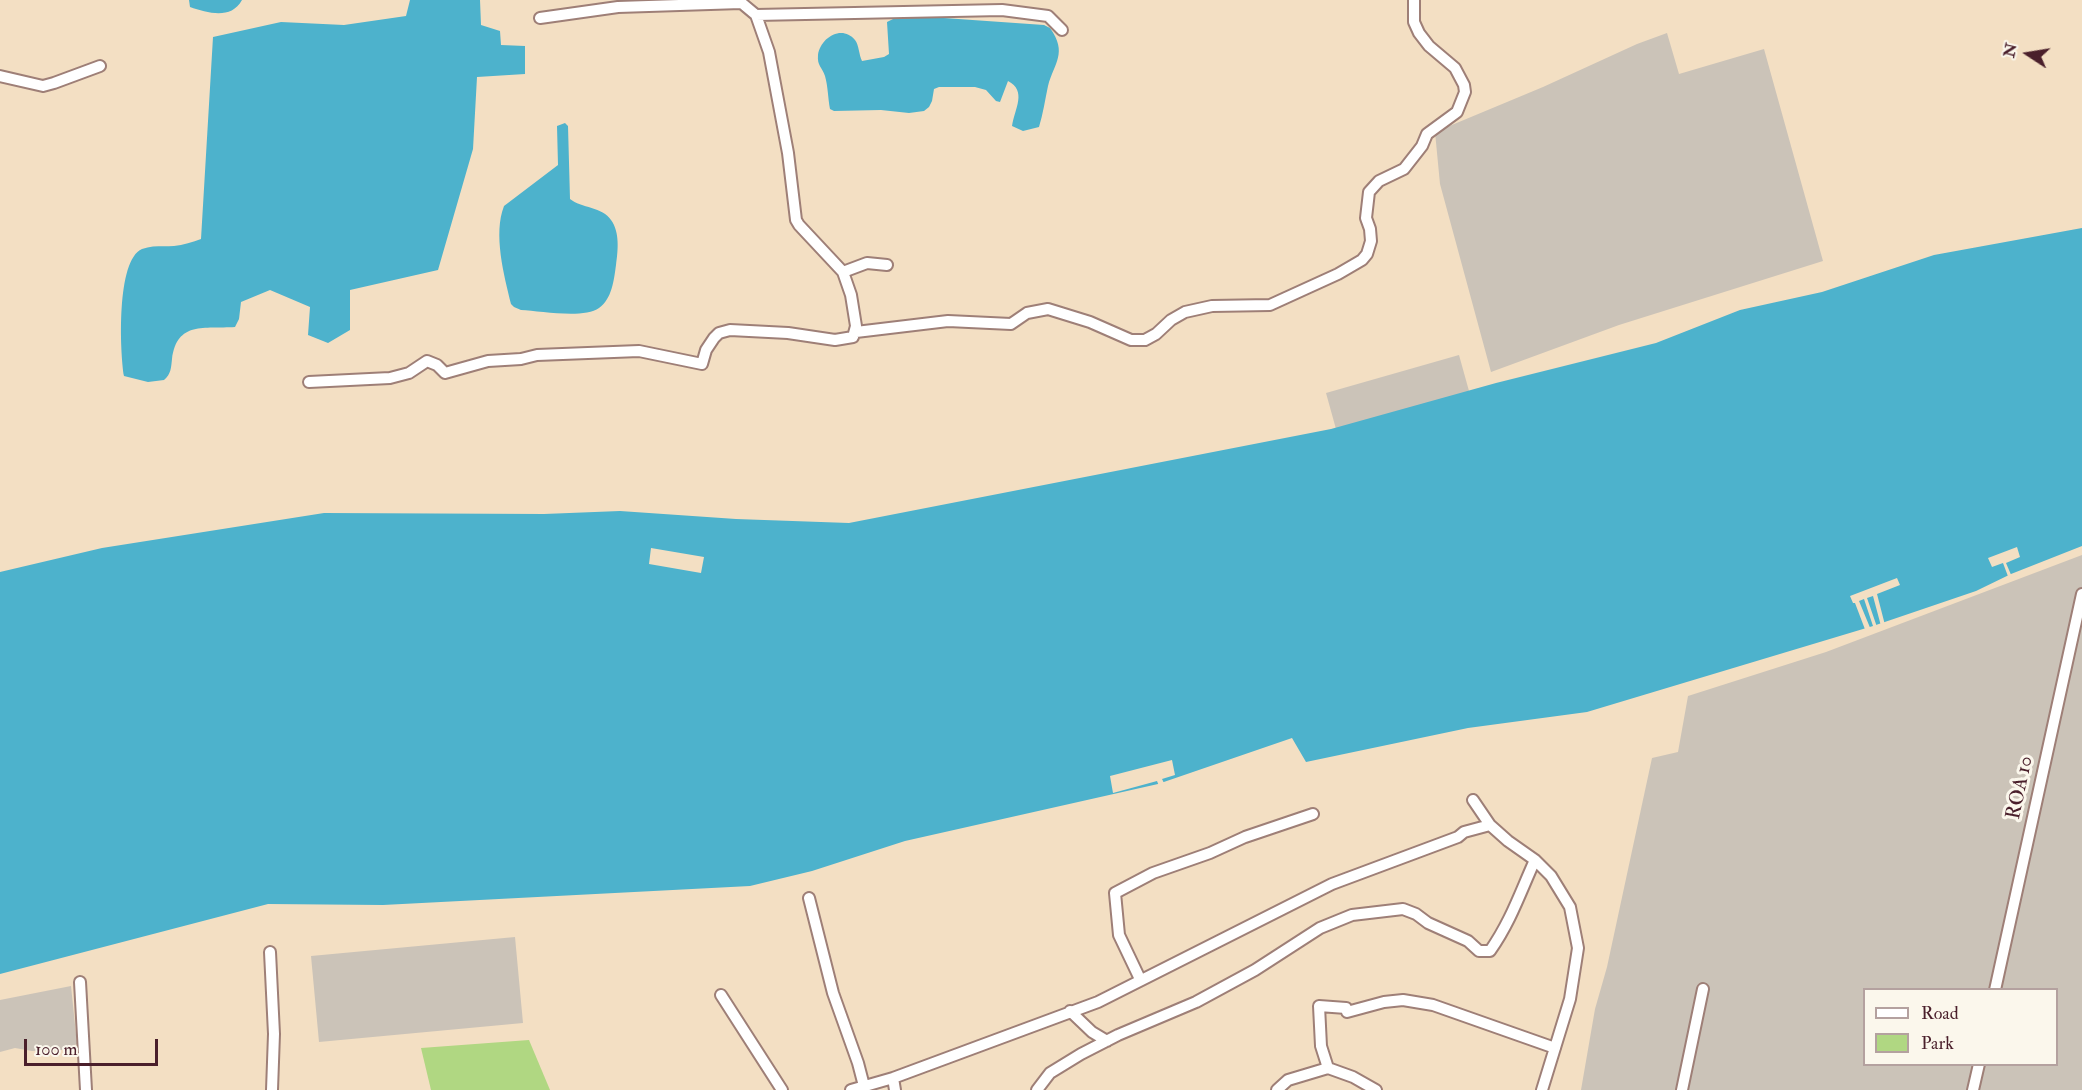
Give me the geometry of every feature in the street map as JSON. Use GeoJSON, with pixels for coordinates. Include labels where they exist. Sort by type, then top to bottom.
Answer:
{"type":"FeatureCollection","features":[{"type":"Feature","properties":{"kind":"street"},"geometry":{"type":"LineString","coordinates":[[856,332],[948,321],[1011,324],[1027,313],[1048,309],[1090,322],[1131,340],[1145,340],[1185,312],[1212,306],[1270,305],[1362,260],[1367,254],[1371,241],[1366,218],[1369,192],[1379,181],[1404,170],[1422,146],[1427,134],[1457,112],[1466,92],[1455,68],[1429,46],[1419,33],[1414,22],[1414,0]]}},
{"type":"Feature","properties":{"kind":"street"},"geometry":{"type":"LineString","coordinates":[[309,382],[390,378],[409,373],[427,362],[437,365],[445,373],[488,361],[521,359],[537,355],[639,351],[702,364],[706,350],[714,338],[719,333],[730,330],[788,333],[836,340],[853,337],[856,332],[851,295],[843,272],[796,220],[788,153],[775,81],[756,15],[740,1],[618,7],[540,18]]}},
{"type":"Feature","properties":{"kind":"street"},"geometry":{"type":"LineString","coordinates":[[756,15],[1002,10],[1048,16],[1062,30]]}},
{"type":"Feature","properties":{"kind":"street"},"geometry":{"type":"LineString","coordinates":[[0,76],[43,86],[100,66]]}},
{"type":"Feature","properties":{"kind":"street"},"geometry":{"type":"LineString","coordinates":[[843,272],[867,263],[887,265]]}},
{"type":"Feature","properties":{"kind":"street","name":"ROA 10"},"geometry":{"type":"LineString","coordinates":[[1995,988],[2082,594]]}},
{"type":"Feature","properties":{"kind":"street"},"geometry":{"type":"LineString","coordinates":[[1473,800],[1490,825],[1535,860],[1551,876],[1570,907],[1578,948],[1570,999],[1542,1090]]}},
{"type":"Feature","properties":{"kind":"street"},"geometry":{"type":"LineString","coordinates":[[1140,979],[1119,935],[1115,893],[1153,873],[1210,853],[1245,837],[1313,814]]}},
{"type":"Feature","properties":{"kind":"street"},"geometry":{"type":"LineString","coordinates":[[851,1090],[893,1078],[1098,1002],[1332,884],[1458,837],[1464,831],[1490,825]]}},
{"type":"Feature","properties":{"kind":"street"},"geometry":{"type":"LineString","coordinates":[[1036,1090],[1050,1073],[1107,1041],[1196,1002],[1256,970],[1320,928],[1352,915],[1403,909],[1468,941],[1479,951],[1490,951],[1503,933],[1520,893],[1525,888],[1535,860]]}},
{"type":"Feature","properties":{"kind":"street"},"geometry":{"type":"LineString","coordinates":[[809,898],[833,993],[864,1086]]}},
{"type":"Feature","properties":{"kind":"street"},"geometry":{"type":"LineString","coordinates":[[270,952],[274,1034],[272,1090]]}},
{"type":"Feature","properties":{"kind":"street"},"geometry":{"type":"LineString","coordinates":[[80,982],[86,1090]]}},
{"type":"Feature","properties":{"kind":"street"},"geometry":{"type":"LineString","coordinates":[[1682,1090],[1703,989]]}},
{"type":"Feature","properties":{"kind":"street"},"geometry":{"type":"LineString","coordinates":[[722,995],[782,1090]]}},
{"type":"Feature","properties":{"kind":"street"},"geometry":{"type":"LineString","coordinates":[[1328,1068],[1321,1046],[1319,1006],[1346,1008],[1347,1012],[1384,1002],[1404,1000],[1433,1005],[1555,1048]]}},
{"type":"Feature","properties":{"kind":"street"},"geometry":{"type":"LineString","coordinates":[[1070,1011],[1092,1032],[1107,1041]]}},
{"type":"Feature","properties":{"kind":"street"},"geometry":{"type":"LineString","coordinates":[[1973,1090],[1979,1066]]}},
{"type":"Feature","properties":{"kind":"street"},"geometry":{"type":"LineString","coordinates":[[1277,1090],[1288,1080],[1328,1068],[1353,1077],[1376,1090]]}},
{"type":"Feature","properties":{"kind":"street"},"geometry":{"type":"LineString","coordinates":[[893,1078],[895,1090]]}},
{"type":"Feature","properties":{"kind":"shaded area"},"geometry":{"type":"Polygon","coordinates":[[[1667,33],[1679,74],[1764,49],[1823,261],[1619,325],[1491,372],[1440,184],[1435,132],[1667,33]]]}},
{"type":"Feature","properties":{"kind":"shaded area"},"geometry":{"type":"Polygon","coordinates":[[[1459,355],[1474,409],[1341,447],[1326,393],[1459,355]]]}},
{"type":"Feature","properties":{"kind":"shaded area"},"geometry":{"type":"Polygon","coordinates":[[[2082,555],[2082,1090],[1581,1090],[1595,1009],[1607,967],[1652,758],[1678,752],[1688,696],[1826,652],[2082,555]]]}},
{"type":"Feature","properties":{"kind":"shaded area"},"geometry":{"type":"Polygon","coordinates":[[[515,937],[523,1023],[319,1042],[311,956],[515,937]]]}},
{"type":"Feature","properties":{"kind":"shaded area"},"geometry":{"type":"Polygon","coordinates":[[[71,986],[77,1044],[62,1050],[32,1051],[15,1048],[0,1052],[0,1000],[71,986]]]}},
{"type":"Feature","properties":{"kind":"green space"},"geometry":{"type":"Polygon","coordinates":[[[529,1040],[550,1090],[431,1090],[421,1048],[529,1040]]]}},
{"type":"Feature","properties":{"kind":"water"},"geometry":{"type":"Polygon","coordinates":[[[189,0],[242,0],[232,10],[219,13],[190,7],[189,0]]]}},
{"type":"Feature","properties":{"kind":"water"},"geometry":{"type":"Polygon","coordinates":[[[410,0],[480,0],[481,25],[500,31],[501,45],[525,46],[525,74],[477,77],[473,149],[438,270],[350,290],[350,330],[328,343],[308,335],[310,307],[270,290],[241,302],[239,319],[235,327],[203,328],[186,333],[180,338],[175,347],[170,371],[164,380],[148,382],[124,376],[121,348],[122,308],[128,270],[134,257],[142,249],[177,246],[201,239],[213,37],[281,22],[344,25],[406,16],[410,0]]]}},
{"type":"Feature","properties":{"kind":"water"},"geometry":{"type":"Polygon","coordinates":[[[901,15],[1044,25],[1050,28],[1059,51],[1039,127],[1023,131],[1012,126],[1018,95],[1014,85],[1008,81],[1000,102],[996,101],[986,90],[975,87],[939,87],[934,89],[932,101],[924,111],[909,113],[830,109],[826,80],[818,59],[823,43],[832,35],[844,33],[855,40],[862,61],[884,57],[889,54],[887,22],[901,15]]]}},
{"type":"Feature","properties":{"kind":"water"},"geometry":{"type":"Polygon","coordinates":[[[565,123],[568,126],[570,199],[603,212],[611,220],[616,230],[618,248],[613,283],[607,300],[592,311],[573,314],[521,310],[511,304],[505,280],[499,229],[501,217],[504,206],[558,165],[557,126],[565,123]]]}},
{"type":"Feature","properties":{"kind":"water"},"geometry":{"type":"Polygon","coordinates":[[[2082,228],[2082,546],[2011,574],[1976,591],[1873,626],[1587,712],[1468,728],[1306,762],[1292,738],[1158,784],[905,841],[812,871],[750,886],[383,905],[268,904],[0,974],[0,572],[102,548],[324,513],[544,514],[620,511],[736,519],[849,523],[1331,429],[1496,383],[1656,343],[1740,310],[1822,292],[1934,255],[2082,228]]]}},
{"type":"Feature","properties":{"kind":"pier"},"geometry":{"type":"Polygon","coordinates":[[[2017,547],[2020,557],[2006,563],[2012,577],[2009,579],[2003,563],[1992,567],[1988,558],[2017,547]]]}},
{"type":"Feature","properties":{"kind":"pier"},"geometry":{"type":"Polygon","coordinates":[[[651,548],[704,557],[701,573],[649,564],[651,548]]]}},
{"type":"Feature","properties":{"kind":"pier"},"geometry":{"type":"Polygon","coordinates":[[[1897,578],[1900,585],[1877,594],[1885,625],[1881,626],[1873,596],[1867,598],[1877,627],[1874,629],[1864,599],[1859,601],[1871,630],[1866,632],[1850,596],[1897,578]]]}},
{"type":"Feature","properties":{"kind":"pier"},"geometry":{"type":"Polygon","coordinates":[[[1172,760],[1175,775],[1162,779],[1165,785],[1159,786],[1157,781],[1113,793],[1110,776],[1172,760]]]}}]}
